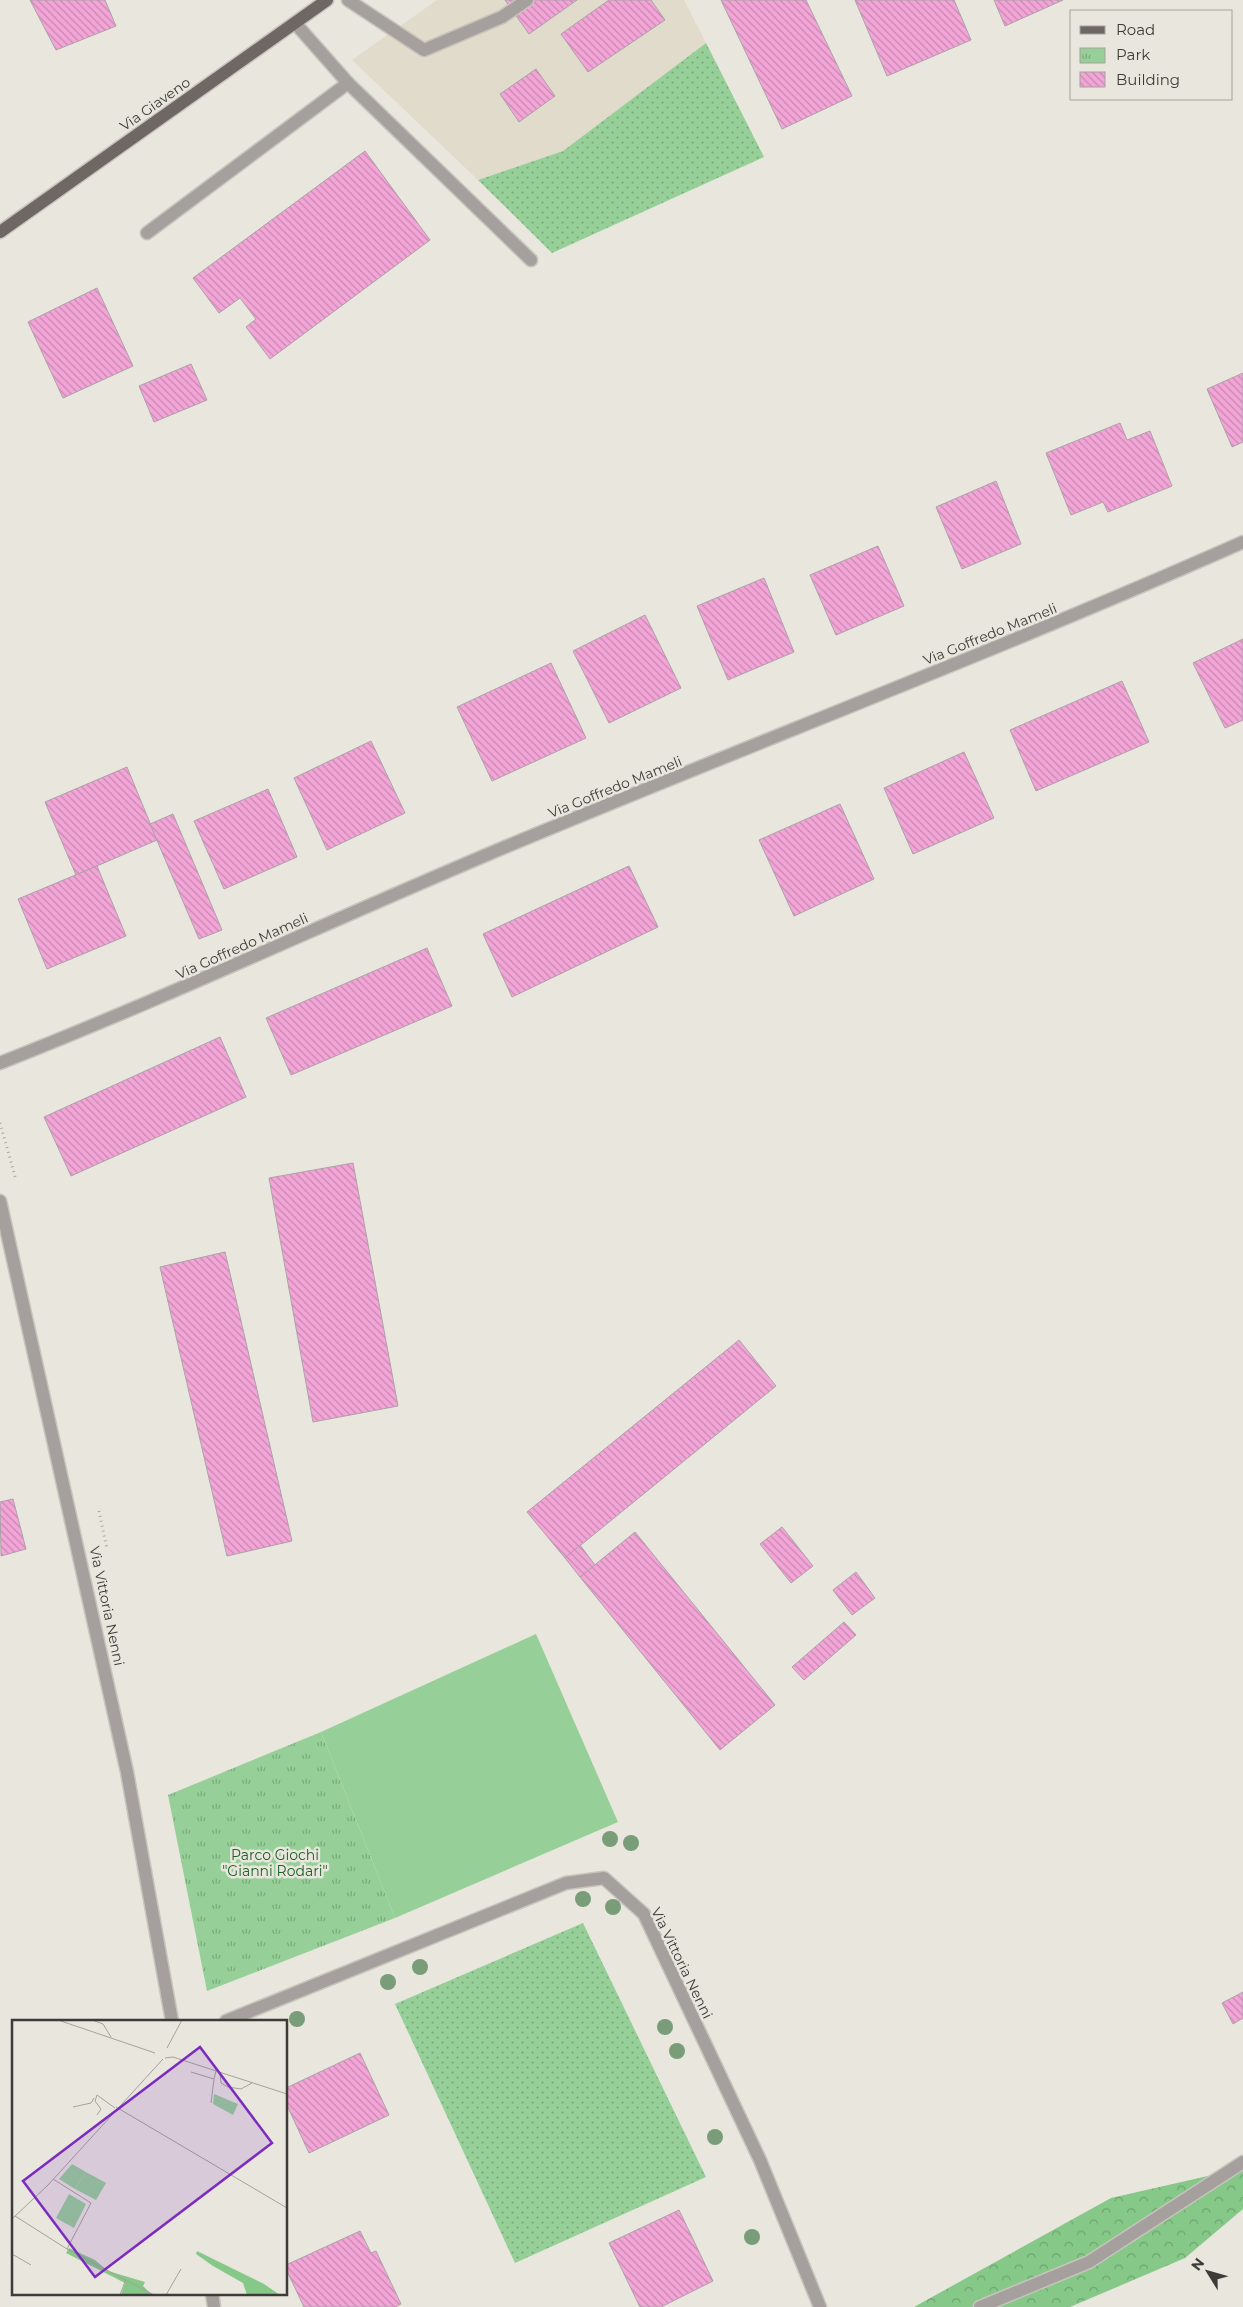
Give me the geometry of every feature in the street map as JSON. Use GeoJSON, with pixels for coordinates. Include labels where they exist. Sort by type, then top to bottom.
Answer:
{"type":"FeatureCollection","features":[{"type":"Feature","properties":{"kind":"main road","name":"Via Giaveno"},"geometry":{"type":"LineString","coordinates":[[0,232],[326,0]]}},
{"type":"Feature","properties":{"kind":"street"},"geometry":{"type":"LineString","coordinates":[[348,0],[424,50],[502,17],[527,0]]}},
{"type":"Feature","properties":{"kind":"street"},"geometry":{"type":"LineString","coordinates":[[295,23],[348,83],[531,260]]}},
{"type":"Feature","properties":{"kind":"street"},"geometry":{"type":"LineString","coordinates":[[147,233],[348,83]]}},
{"type":"Feature","properties":{"kind":"street","name":"Via Goffredo Mameli"},"geometry":{"type":"LineString","coordinates":[[0,1063],[110,1020],[498,850],[1114,600],[1243,542]]}},
{"type":"Feature","properties":{"kind":"street","name":"Via Vittoria Nenni"},"geometry":{"type":"LineString","coordinates":[[0,1201],[127,1772],[172,2020]]}},
{"type":"Feature","properties":{"kind":"street","name":"Via Vittoria Nenni"},"geometry":{"type":"LineString","coordinates":[[228,2020],[566,1883],[604,1878],[644,1914],[760,2160],[820,2307]]}},
{"type":"Feature","properties":{"kind":"street"},"geometry":{"type":"LineString","coordinates":[[980,2307],[1089,2262],[1243,2162]]}},
{"type":"Feature","properties":{"kind":"street"},"geometry":{"type":"LineString","coordinates":[[212,2294],[214,2307]]}},
{"type":"Feature","properties":{"kind":"shaded area"},"geometry":{"type":"Polygon","coordinates":[[[437,0],[684,0],[706,43],[563,151],[478,180],[352,60],[437,0]]]}},
{"type":"Feature","properties":{"kind":"green space"},"geometry":{"type":"Polygon","coordinates":[[[706,43],[764,157],[552,253],[478,180],[563,151],[706,43]]]}},
{"type":"Feature","properties":{"kind":"green space"},"geometry":{"type":"Polygon","coordinates":[[[536,1634],[618,1822],[395,1918],[321,1732],[536,1634]]]}},
{"type":"Feature","properties":{"kind":"green space","name":"Parco Giochi \"Gianni Rodari\""},"geometry":{"type":"Polygon","coordinates":[[[321,1732],[395,1918],[207,1991],[168,1795],[321,1732]]]}},
{"type":"Feature","properties":{"kind":"green space"},"geometry":{"type":"Polygon","coordinates":[[[583,1923],[706,2177],[515,2263],[395,2004],[583,1923]]]}},
{"type":"Feature","properties":{"kind":"green space"},"geometry":{"type":"Polygon","coordinates":[[[1243,2168],[1243,2209],[1185,2258],[1070,2307],[914,2307],[1111,2198],[1243,2168]]]}},
{"type":"Feature","properties":{"kind":"building"},"geometry":{"type":"Polygon","coordinates":[[[30,0],[105,0],[116,26],[56,50],[30,0]]]}},
{"type":"Feature","properties":{"kind":"building"},"geometry":{"type":"Polygon","coordinates":[[[505,0],[577,0],[529,34],[505,0]]]}},
{"type":"Feature","properties":{"kind":"building"},"geometry":{"type":"Polygon","coordinates":[[[609,0],[651,0],[665,20],[588,72],[561,34],[609,0]]]}},
{"type":"Feature","properties":{"kind":"building"},"geometry":{"type":"Polygon","coordinates":[[[721,0],[806,0],[852,96],[782,129],[721,0]]]}},
{"type":"Feature","properties":{"kind":"building"},"geometry":{"type":"Polygon","coordinates":[[[855,0],[954,0],[971,40],[887,76],[855,0]]]}},
{"type":"Feature","properties":{"kind":"building"},"geometry":{"type":"Polygon","coordinates":[[[994,0],[1063,0],[1005,26],[994,0]]]}},
{"type":"Feature","properties":{"kind":"building"},"geometry":{"type":"Polygon","coordinates":[[[536,69],[555,96],[519,122],[500,94],[536,69]]]}},
{"type":"Feature","properties":{"kind":"building"},"geometry":{"type":"Polygon","coordinates":[[[365,151],[430,240],[270,359],[246,327],[256,319],[240,298],[219,313],[193,278],[365,151]]]}},
{"type":"Feature","properties":{"kind":"building"},"geometry":{"type":"Polygon","coordinates":[[[97,288],[133,366],[63,398],[28,322],[97,288]]]}},
{"type":"Feature","properties":{"kind":"building"},"geometry":{"type":"Polygon","coordinates":[[[191,364],[207,400],[154,422],[139,386],[191,364]]]}},
{"type":"Feature","properties":{"kind":"building"},"geometry":{"type":"Polygon","coordinates":[[[1243,373],[1243,442],[1232,447],[1207,389],[1243,373]]]}},
{"type":"Feature","properties":{"kind":"building"},"geometry":{"type":"Polygon","coordinates":[[[1120,423],[1127,440],[1150,431],[1172,486],[1108,512],[1103,502],[1071,515],[1046,453],[1120,423]]]}},
{"type":"Feature","properties":{"kind":"building"},"geometry":{"type":"Polygon","coordinates":[[[996,481],[1021,544],[962,569],[936,507],[996,481]]]}},
{"type":"Feature","properties":{"kind":"building"},"geometry":{"type":"Polygon","coordinates":[[[878,546],[904,606],[836,635],[810,575],[878,546]]]}},
{"type":"Feature","properties":{"kind":"building"},"geometry":{"type":"Polygon","coordinates":[[[764,578],[794,652],[728,680],[697,606],[764,578]]]}},
{"type":"Feature","properties":{"kind":"building"},"geometry":{"type":"Polygon","coordinates":[[[645,615],[681,688],[609,723],[573,651],[645,615]]]}},
{"type":"Feature","properties":{"kind":"building"},"geometry":{"type":"Polygon","coordinates":[[[1243,639],[1243,720],[1225,728],[1193,663],[1243,639]]]}},
{"type":"Feature","properties":{"kind":"building"},"geometry":{"type":"Polygon","coordinates":[[[551,663],[586,738],[492,781],[457,707],[551,663]]]}},
{"type":"Feature","properties":{"kind":"building"},"geometry":{"type":"Polygon","coordinates":[[[1122,681],[1149,742],[1036,791],[1010,730],[1122,681]]]}},
{"type":"Feature","properties":{"kind":"building"},"geometry":{"type":"Polygon","coordinates":[[[371,741],[405,813],[327,850],[294,778],[371,741]]]}},
{"type":"Feature","properties":{"kind":"building"},"geometry":{"type":"Polygon","coordinates":[[[964,752],[994,818],[913,854],[884,788],[964,752]]]}},
{"type":"Feature","properties":{"kind":"building"},"geometry":{"type":"Polygon","coordinates":[[[127,767],[157,840],[76,875],[45,802],[127,767]]]}},
{"type":"Feature","properties":{"kind":"building"},"geometry":{"type":"Polygon","coordinates":[[[268,789],[297,857],[224,889],[194,821],[268,789]]]}},
{"type":"Feature","properties":{"kind":"building"},"geometry":{"type":"Polygon","coordinates":[[[840,804],[874,879],[794,916],[759,840],[840,804]]]}},
{"type":"Feature","properties":{"kind":"building"},"geometry":{"type":"Polygon","coordinates":[[[173,814],[222,930],[199,939],[150,824],[173,814]]]}},
{"type":"Feature","properties":{"kind":"building"},"geometry":{"type":"Polygon","coordinates":[[[97,866],[126,936],[47,969],[18,899],[97,866]]]}},
{"type":"Feature","properties":{"kind":"building"},"geometry":{"type":"Polygon","coordinates":[[[629,866],[658,927],[512,997],[483,934],[629,866]]]}},
{"type":"Feature","properties":{"kind":"building"},"geometry":{"type":"Polygon","coordinates":[[[427,948],[452,1006],[291,1075],[266,1018],[427,948]]]}},
{"type":"Feature","properties":{"kind":"building"},"geometry":{"type":"Polygon","coordinates":[[[220,1037],[246,1097],[71,1176],[44,1117],[220,1037]]]}},
{"type":"Feature","properties":{"kind":"building"},"geometry":{"type":"Polygon","coordinates":[[[353,1163],[398,1406],[313,1422],[269,1178],[353,1163]]]}},
{"type":"Feature","properties":{"kind":"building"},"geometry":{"type":"Polygon","coordinates":[[[225,1252],[292,1541],[227,1556],[160,1267],[225,1252]]]}},
{"type":"Feature","properties":{"kind":"building"},"geometry":{"type":"Polygon","coordinates":[[[739,1340],[776,1386],[565,1558],[527,1512],[739,1340]]]}},
{"type":"Feature","properties":{"kind":"building"},"geometry":{"type":"Polygon","coordinates":[[[13,1499],[26,1549],[1,1556],[0,1502],[13,1499]]]}},
{"type":"Feature","properties":{"kind":"building"},"geometry":{"type":"Polygon","coordinates":[[[782,1527],[813,1566],[791,1583],[760,1544],[782,1527]]]}},
{"type":"Feature","properties":{"kind":"building"},"geometry":{"type":"Polygon","coordinates":[[[635,1532],[775,1705],[720,1750],[580,1577],[635,1532]]]}},
{"type":"Feature","properties":{"kind":"building"},"geometry":{"type":"Polygon","coordinates":[[[580,1545],[595,1565],[580,1577],[565,1558],[580,1545]]]}},
{"type":"Feature","properties":{"kind":"building"},"geometry":{"type":"Polygon","coordinates":[[[856,1572],[875,1598],[852,1615],[833,1590],[856,1572]]]}},
{"type":"Feature","properties":{"kind":"building"},"geometry":{"type":"Polygon","coordinates":[[[844,1622],[856,1635],[804,1680],[792,1667],[844,1622]]]}},
{"type":"Feature","properties":{"kind":"building"},"geometry":{"type":"Polygon","coordinates":[[[1243,1992],[1243,2018],[1233,2024],[1222,2003],[1243,1992]]]}},
{"type":"Feature","properties":{"kind":"building"},"geometry":{"type":"Polygon","coordinates":[[[360,2053],[389,2115],[309,2153],[288,2107],[288,2087],[360,2053]]]}},
{"type":"Feature","properties":{"kind":"building"},"geometry":{"type":"Polygon","coordinates":[[[679,2210],[713,2281],[661,2307],[640,2307],[609,2243],[679,2210]]]}},
{"type":"Feature","properties":{"kind":"building"},"geometry":{"type":"Polygon","coordinates":[[[360,2231],[371,2253],[376,2251],[401,2304],[395,2307],[304,2307],[288,2273],[288,2264],[360,2231]]]}}]}
